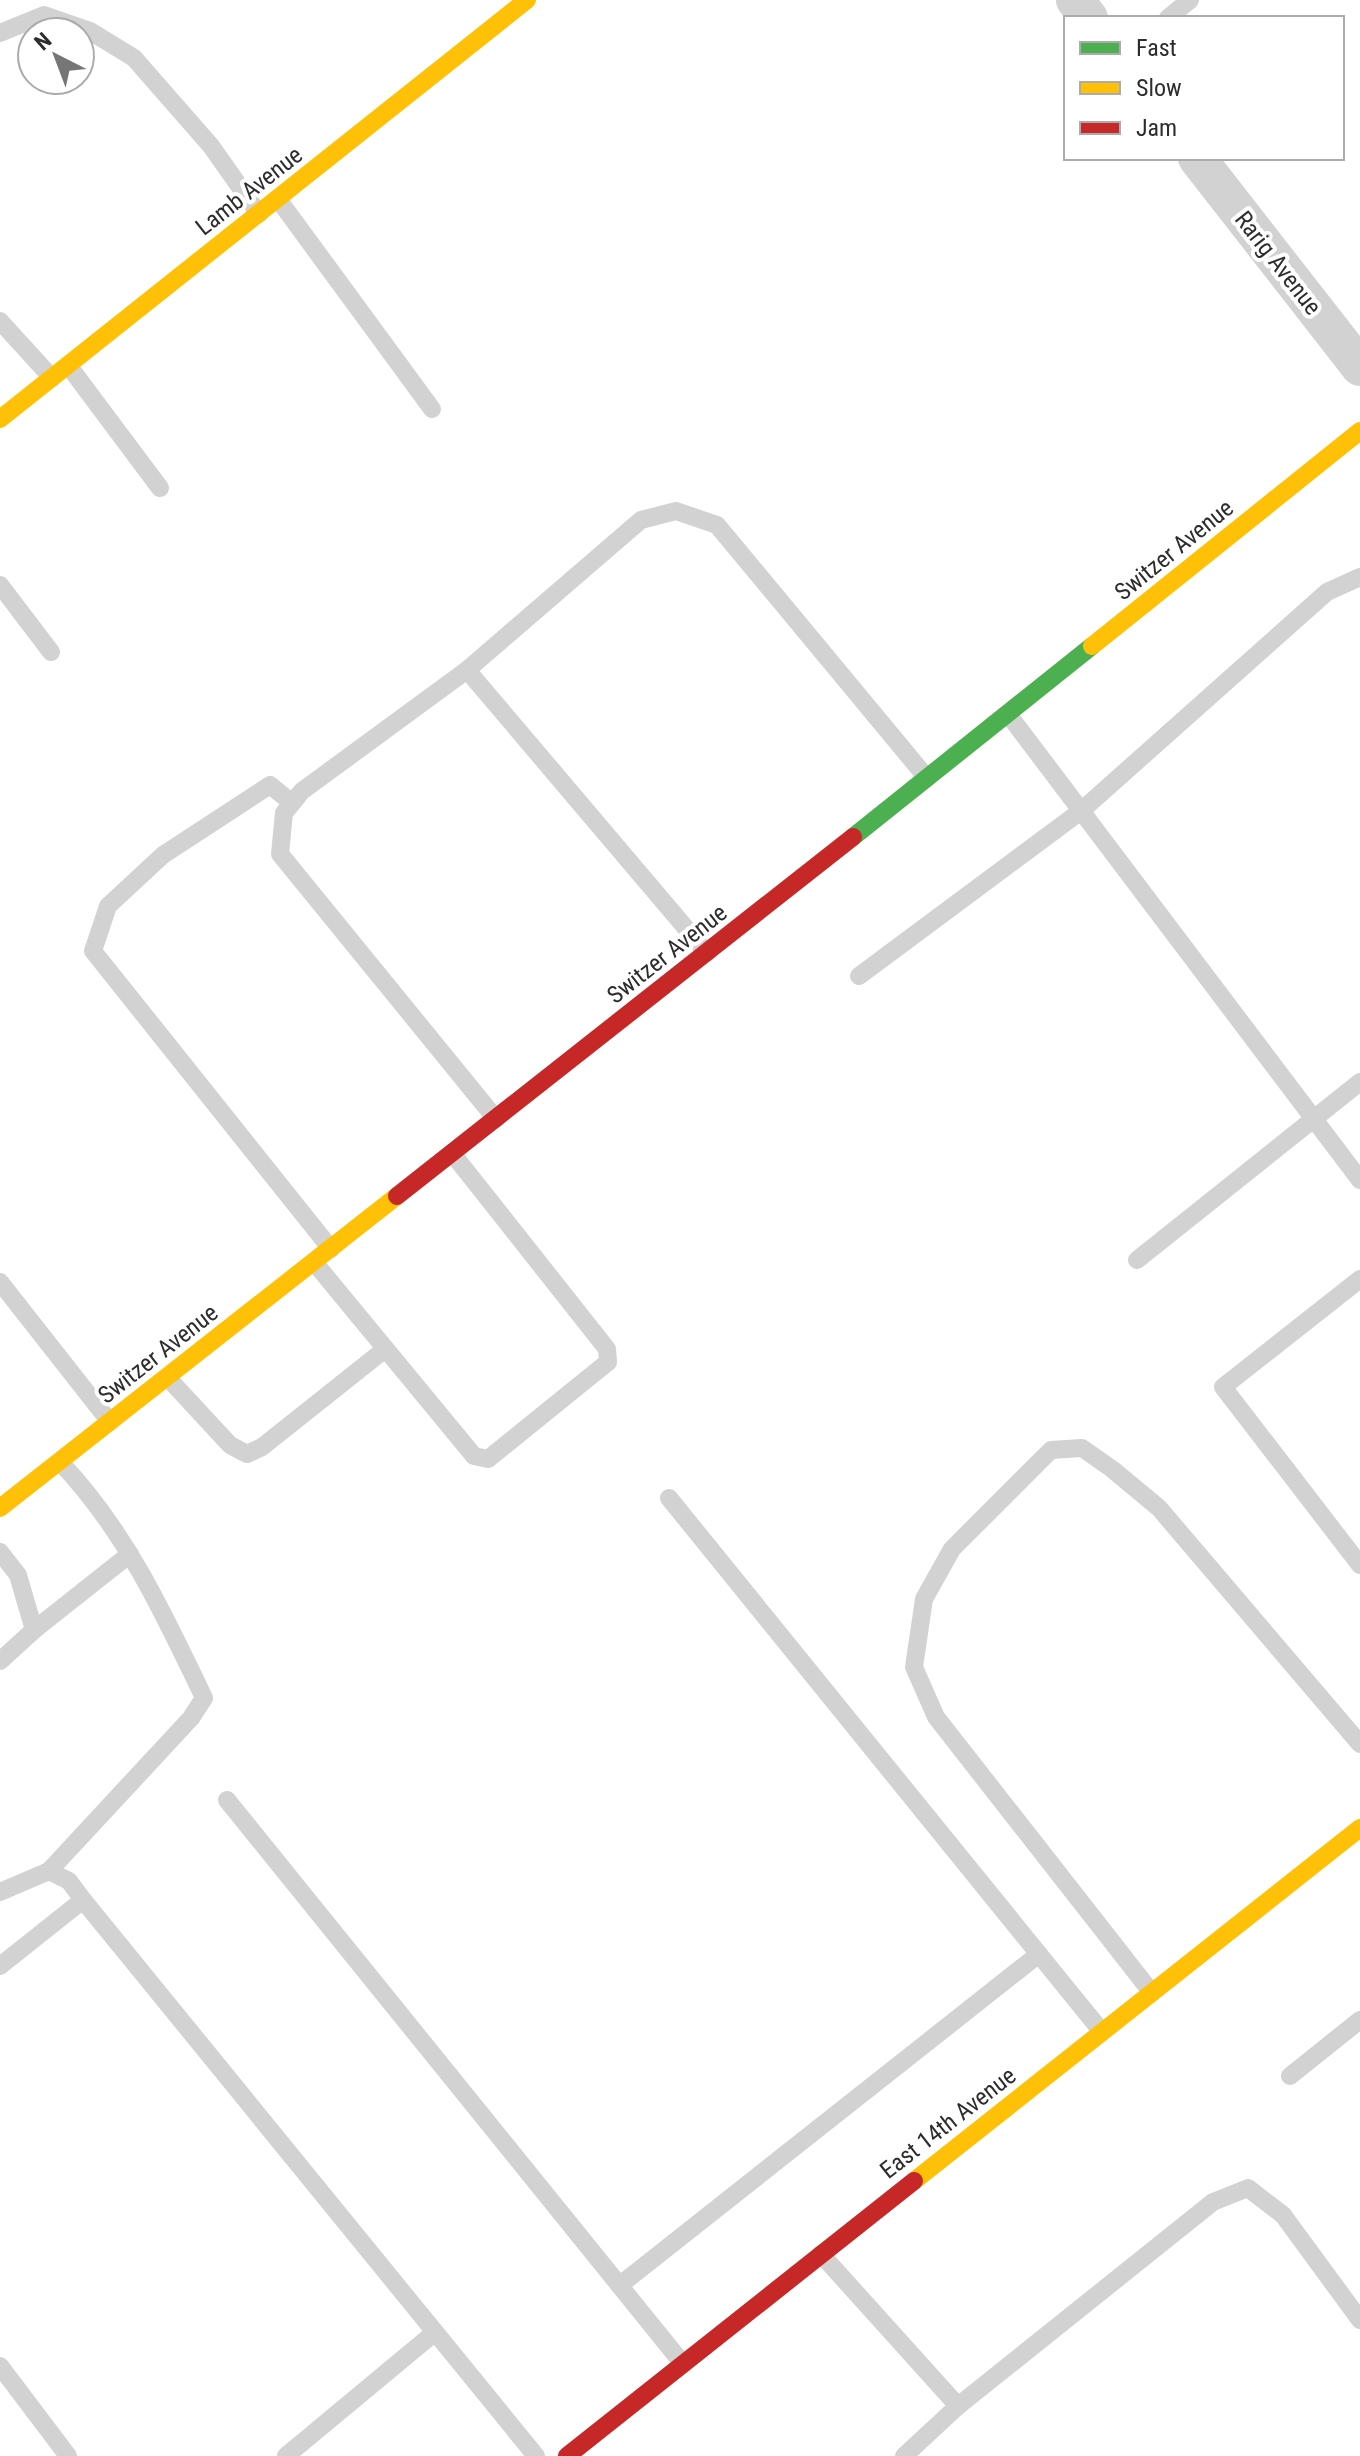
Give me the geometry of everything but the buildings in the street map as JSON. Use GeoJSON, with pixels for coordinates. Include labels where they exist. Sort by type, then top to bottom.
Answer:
{"type":"FeatureCollection","features":[{"type":"Feature","properties":{"kind":"street","name":"Lamb Avenue"},"geometry":{"type":"LineString","coordinates":[[0,419],[527,0]]}},
{"type":"Feature","properties":{"kind":"street"},"geometry":{"type":"LineString","coordinates":[[1075,0],[1087,16]]}},
{"type":"Feature","properties":{"kind":"street","name":"Rarig Avenue"},"geometry":{"type":"LineString","coordinates":[[1199,160],[1360,367]]}},
{"type":"Feature","properties":{"kind":"street","name":"Switzer Avenue"},"geometry":{"type":"LineString","coordinates":[[0,1508],[707,953],[1360,431]]}},
{"type":"Feature","properties":{"kind":"street","name":"East 14th Avenue"},"geometry":{"type":"LineString","coordinates":[[567,2456],[1102,2032],[1349,1845],[1360,1828]]}},
{"type":"Feature","properties":{"kind":"lane"},"geometry":{"type":"LineString","coordinates":[[1170,16],[1190,0]]}},
{"type":"Feature","properties":{"kind":"lane"},"geometry":{"type":"LineString","coordinates":[[0,33],[44,15],[90,31],[134,58],[211,146],[259,214]]}},
{"type":"Feature","properties":{"kind":"lane"},"geometry":{"type":"LineString","coordinates":[[278,199],[432,409]]}},
{"type":"Feature","properties":{"kind":"lane"},"geometry":{"type":"LineString","coordinates":[[0,321],[52,378]]}},
{"type":"Feature","properties":{"kind":"lane"},"geometry":{"type":"LineString","coordinates":[[68,365],[160,488]]}},
{"type":"Feature","properties":{"kind":"lane"},"geometry":{"type":"LineString","coordinates":[[496,1119],[280,854],[284,813],[302,791],[467,670],[641,520],[676,511],[717,525],[927,778]]}},
{"type":"Feature","properties":{"kind":"lane"},"geometry":{"type":"LineString","coordinates":[[859,976],[1081,811],[1327,592],[1360,577]]}},
{"type":"Feature","properties":{"kind":"lane"},"geometry":{"type":"LineString","coordinates":[[0,585],[51,652]]}},
{"type":"Feature","properties":{"kind":"lane"},"geometry":{"type":"LineString","coordinates":[[467,670],[707,953]]}},
{"type":"Feature","properties":{"kind":"lane"},"geometry":{"type":"LineString","coordinates":[[1008,714],[1360,1180]]}},
{"type":"Feature","properties":{"kind":"lane"},"geometry":{"type":"LineString","coordinates":[[292,803],[270,785],[163,855],[108,906],[93,951],[331,1249]]}},
{"type":"Feature","properties":{"kind":"lane"},"geometry":{"type":"LineString","coordinates":[[1137,1260],[1360,1082]]}},
{"type":"Feature","properties":{"kind":"lane"},"geometry":{"type":"LineString","coordinates":[[314,1262],[474,1456],[488,1459],[608,1362],[607,1349],[452,1153]]}},
{"type":"Feature","properties":{"kind":"lane"},"geometry":{"type":"LineString","coordinates":[[1360,1279],[1223,1387],[1360,1565]]}},
{"type":"Feature","properties":{"kind":"lane"},"geometry":{"type":"LineString","coordinates":[[0,1282],[110,1422]]}},
{"type":"Feature","properties":{"kind":"lane"},"geometry":{"type":"LineString","coordinates":[[167,1377],[230,1445],[247,1454],[262,1447],[384,1350]]}},
{"type":"Feature","properties":{"kind":"lane"},"geometry":{"type":"LineString","coordinates":[[1152,1993],[936,1717],[930,1704],[914,1667],[924,1599],[952,1549],[1051,1450],[1082,1448],[1159,1508],[1360,1744]]}},
{"type":"Feature","properties":{"kind":"lane"},"geometry":{"type":"LineString","coordinates":[[0,1892],[49,1871],[191,1718],[204,1698],[130,1554],[88,1492],[60,1462]]}},
{"type":"Feature","properties":{"kind":"lane"},"geometry":{"type":"LineString","coordinates":[[669,1498],[1102,2032]]}},
{"type":"Feature","properties":{"kind":"lane"},"geometry":{"type":"LineString","coordinates":[[0,1552],[18,1575],[34,1630]]}},
{"type":"Feature","properties":{"kind":"lane"},"geometry":{"type":"LineString","coordinates":[[0,1661],[130,1554]]}},
{"type":"Feature","properties":{"kind":"lane"},"geometry":{"type":"LineString","coordinates":[[227,1800],[683,2364]]}},
{"type":"Feature","properties":{"kind":"lane"},"geometry":{"type":"LineString","coordinates":[[49,1871],[69,1881],[536,2456]]}},
{"type":"Feature","properties":{"kind":"lane"},"geometry":{"type":"LineString","coordinates":[[0,1966],[83,1900]]}},
{"type":"Feature","properties":{"kind":"lane"},"geometry":{"type":"LineString","coordinates":[[620,2285],[1039,1954]]}},
{"type":"Feature","properties":{"kind":"lane"},"geometry":{"type":"LineString","coordinates":[[1290,2076],[1360,2020]]}},
{"type":"Feature","properties":{"kind":"lane"},"geometry":{"type":"LineString","coordinates":[[904,2456],[958,2406],[1213,2202],[1248,2188],[1283,2215],[1360,2320]]}},
{"type":"Feature","properties":{"kind":"lane"},"geometry":{"type":"LineString","coordinates":[[821,2254],[958,2406]]}},
{"type":"Feature","properties":{"kind":"lane"},"geometry":{"type":"LineString","coordinates":[[286,2456],[434,2333]]}},
{"type":"Feature","properties":{"kind":"lane"},"geometry":{"type":"LineString","coordinates":[[0,2366],[68,2456]]}},
{"type":"Feature","properties":{"kind":"traffic: fast"},"geometry":{"type":"LineString","coordinates":[[853,837],[1092,646]]}},
{"type":"Feature","properties":{"kind":"traffic: slow"},"geometry":{"type":"LineString","coordinates":[[0,419],[527,0]]}},
{"type":"Feature","properties":{"kind":"traffic: slow"},"geometry":{"type":"LineString","coordinates":[[1092,646],[1360,431]]}},
{"type":"Feature","properties":{"kind":"traffic: slow"},"geometry":{"type":"LineString","coordinates":[[0,1508],[397,1196]]}},
{"type":"Feature","properties":{"kind":"traffic: slow"},"geometry":{"type":"LineString","coordinates":[[914,2181],[1360,1828]]}},
{"type":"Feature","properties":{"kind":"traffic: jam"},"geometry":{"type":"LineString","coordinates":[[397,1196],[853,837]]}},
{"type":"Feature","properties":{"kind":"traffic: jam"},"geometry":{"type":"LineString","coordinates":[[567,2456],[914,2181]]}}]}
